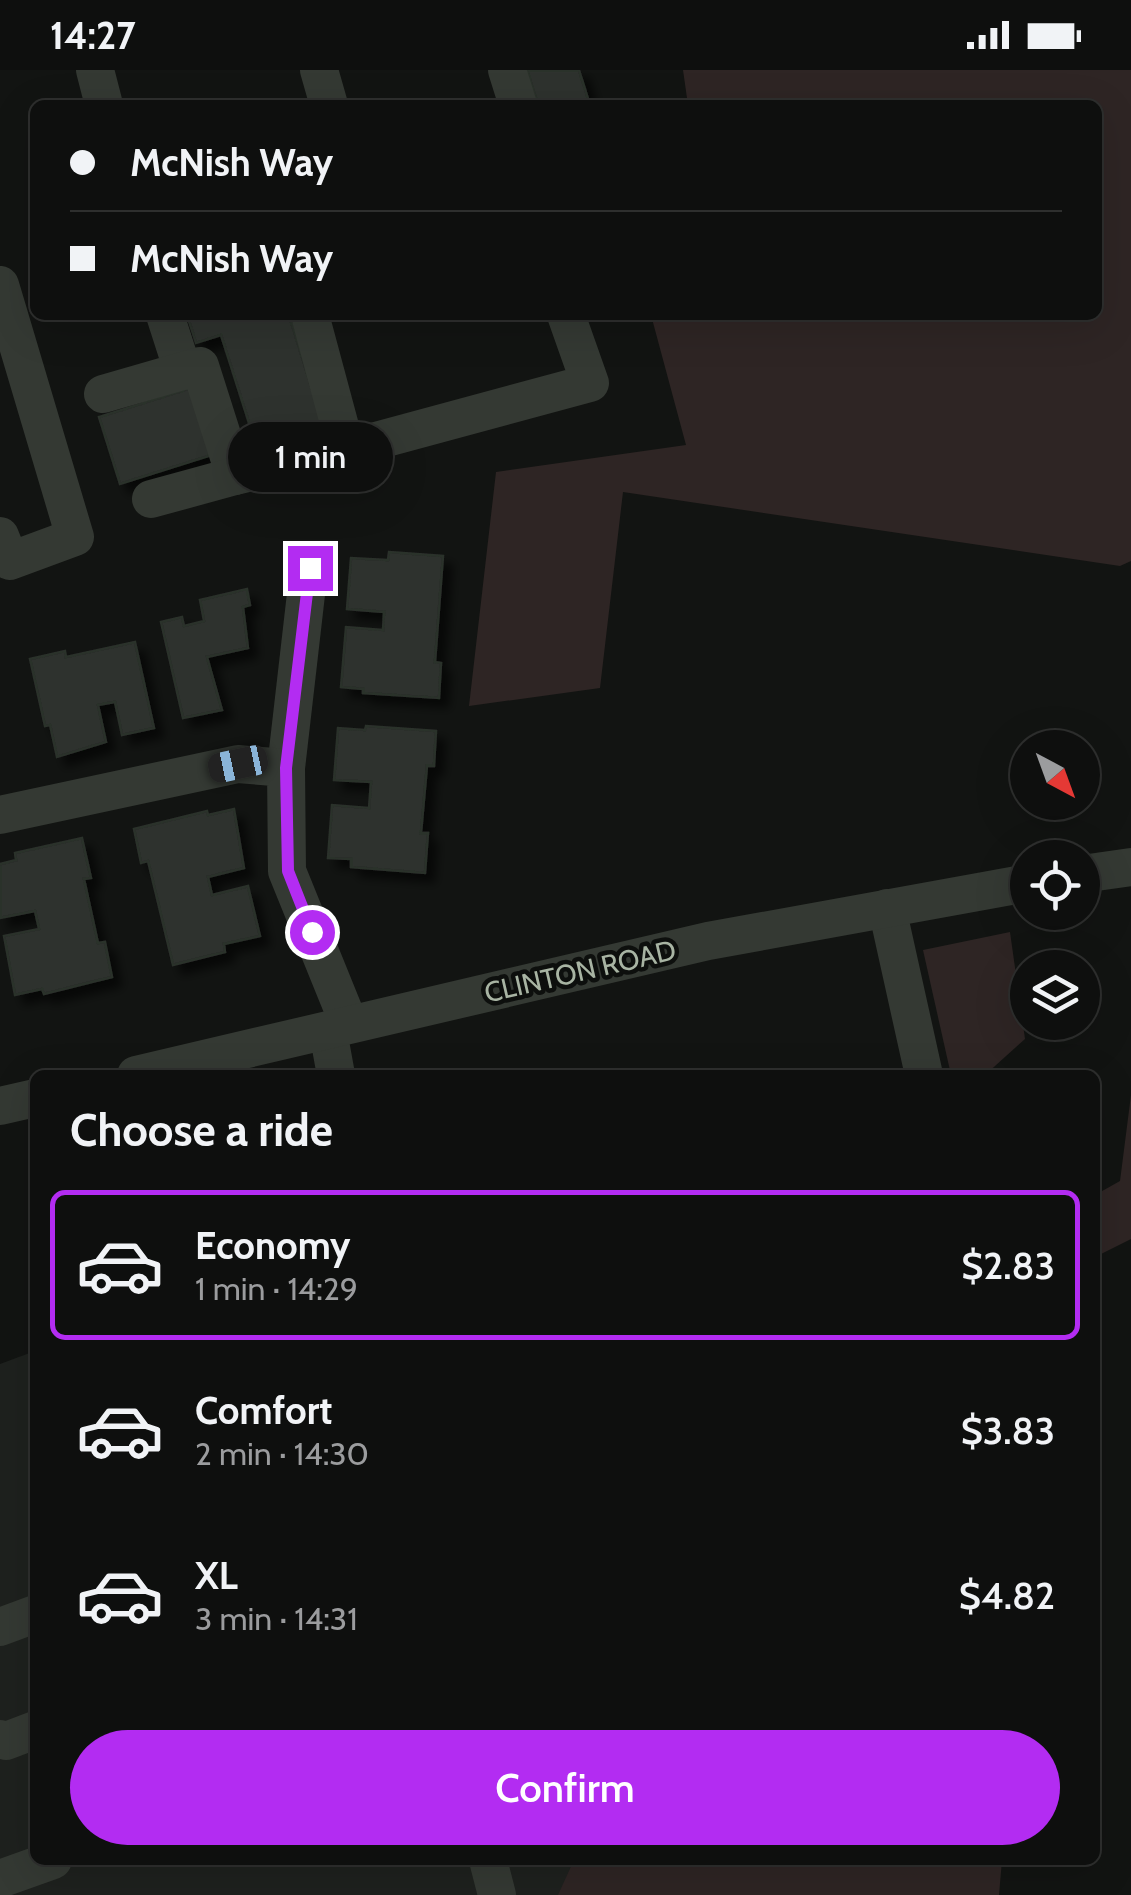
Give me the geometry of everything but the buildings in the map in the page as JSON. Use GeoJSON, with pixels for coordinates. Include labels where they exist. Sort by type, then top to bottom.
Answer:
{"type":"FeatureCollection","features":[{"type":"Feature","properties":{"kind":"street"},"geometry":{"type":"LineString","coordinates":[[95,70],[103,100]]}},
{"type":"Feature","properties":{"kind":"street"},"geometry":{"type":"LineString","coordinates":[[507,70],[516,100]]}},
{"type":"Feature","properties":{"kind":"street"},"geometry":{"type":"LineString","coordinates":[[0,286],[75,537],[10,561],[0,536]]}},
{"type":"Feature","properties":{"kind":"street"},"geometry":{"type":"LineString","coordinates":[[167,320],[184,371]]}},
{"type":"Feature","properties":{"kind":"street"},"geometry":{"type":"LineString","coordinates":[[311,320],[346,449]]}},
{"type":"Feature","properties":{"kind":"street"},"geometry":{"type":"LineString","coordinates":[[151,499],[590,383],[568,320]]}},
{"type":"Feature","properties":{"kind":"street"},"geometry":{"type":"LineString","coordinates":[[103,394],[200,366],[235,476]]}},
{"type":"Feature","properties":{"kind":"street"},"geometry":{"type":"LineString","coordinates":[[310,568],[286,768],[288,871],[338,1028],[336,1070]]}},
{"type":"Feature","properties":{"kind":"street"},"geometry":{"type":"LineString","coordinates":[[0,815],[238,764],[286,768]]}},
{"type":"Feature","properties":{"kind":"street"},"geometry":{"type":"LineString","coordinates":[[1100,871],[1131,867]]}},
{"type":"Feature","properties":{"kind":"street","name":"CLINTON ROAD"},"geometry":{"type":"LineString","coordinates":[[157,1070],[708,941],[1010,886]]}},
{"type":"Feature","properties":{"kind":"street"},"geometry":{"type":"LineString","coordinates":[[887,908],[923,1070]]}},
{"type":"Feature","properties":{"kind":"street"},"geometry":{"type":"LineString","coordinates":[[0,1106],[30,1099]]}},
{"type":"Feature","properties":{"kind":"street"},"geometry":{"type":"LineString","coordinates":[[0,1627],[30,1616]]}},
{"type":"Feature","properties":{"kind":"street"},"geometry":{"type":"LineString","coordinates":[[0,1739],[6,1741],[30,1732]]}},
{"type":"Feature","properties":{"kind":"street"},"geometry":{"type":"LineString","coordinates":[[0,1879],[38,1865]]}},
{"type":"Feature","properties":{"kind":"shaded area"},"geometry":{"type":"Polygon","coordinates":[[[683,70],[1131,70],[1131,561],[1120,566],[623,492],[600,688],[469,706],[496,472],[686,445],[652,320],[1102,320],[1102,100],[687,100],[683,70]]]}},
{"type":"Feature","properties":{"kind":"shaded area"},"geometry":{"type":"Polygon","coordinates":[[[1010,932],[1010,1040],[1024,1040],[991,1070],[950,1070],[923,950],[1010,932]]]}},
{"type":"Feature","properties":{"kind":"shaded area"},"geometry":{"type":"Polygon","coordinates":[[[1131,1095],[1131,1239],[1100,1254],[1100,1192],[1120,1181],[1131,1095]]]}},
{"type":"Feature","properties":{"kind":"shaded area"},"geometry":{"type":"Polygon","coordinates":[[[30,1353],[30,1865],[586,1865],[583,1895],[7,1895],[0,1876],[0,1364],[30,1353]]]}},
{"type":"Feature","properties":{"kind":"shaded area"},"geometry":{"type":"Polygon","coordinates":[[[572,1865],[1002,1865],[999,1895],[558,1895],[572,1865]]]}},
{"type":"Feature","properties":{"kind":"route"},"geometry":{"type":"LineString","coordinates":[[310,568],[286,768],[288,871],[312,932]]}}]}
